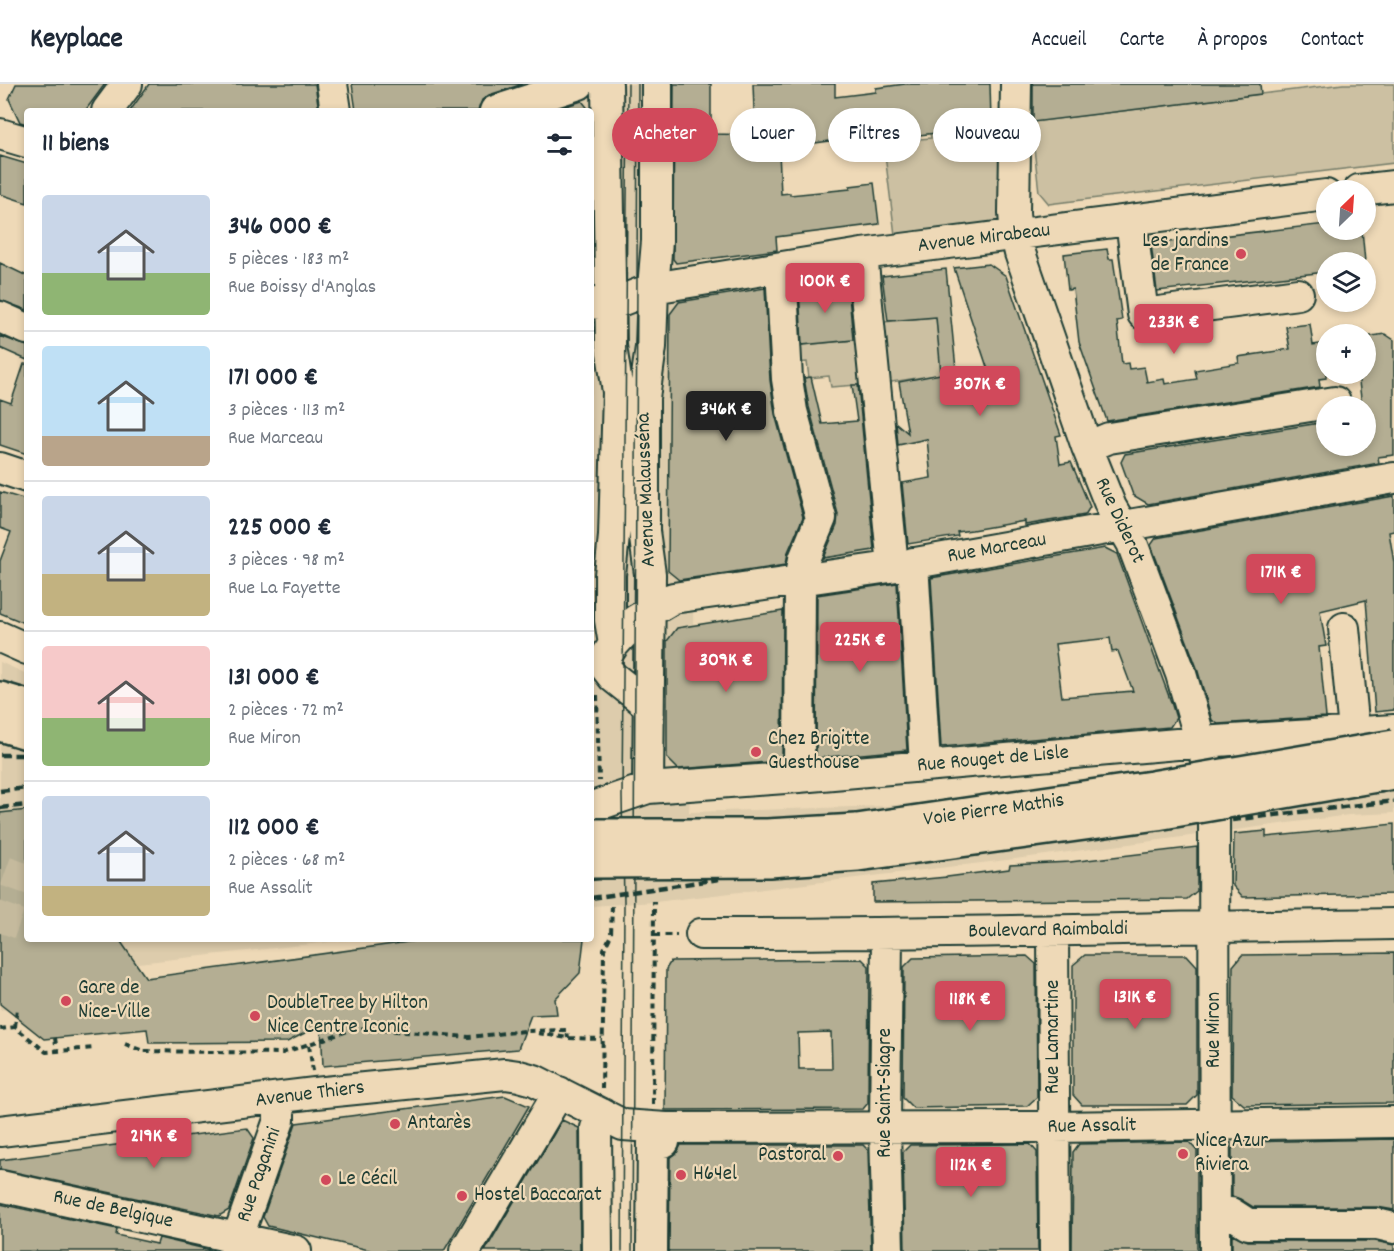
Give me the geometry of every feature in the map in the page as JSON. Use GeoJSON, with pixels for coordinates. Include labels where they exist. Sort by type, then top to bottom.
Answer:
{"type":"FeatureCollection","features":[{"type":"Feature","properties":{"kind":"highway"},"geometry":{"type":"LineString","coordinates":[[0,699],[24,705]]}},
{"type":"Feature","properties":{"kind":"highway"},"geometry":{"type":"LineString","coordinates":[[0,724],[24,731]]}},
{"type":"Feature","properties":{"kind":"highway","name":"Voie Pierre Mathis"},"geometry":{"type":"LineString","coordinates":[[594,816],[767,836],[857,831],[1152,788],[1394,747]]}},
{"type":"Feature","properties":{"kind":"highway","name":"Voie Pierre Mathis"},"geometry":{"type":"LineString","coordinates":[[594,861],[769,860],[858,854],[1157,813],[1394,772]]}},
{"type":"Feature","properties":{"kind":"street"},"geometry":{"type":"LineString","coordinates":[[109,108],[127,84]]}},
{"type":"Feature","properties":{"kind":"street"},"geometry":{"type":"LineString","coordinates":[[332,84],[336,108]]}},
{"type":"Feature","properties":{"kind":"street"},"geometry":{"type":"LineString","coordinates":[[504,108],[579,84]]}},
{"type":"Feature","properties":{"kind":"street","name":"Avenue Malausséna"},"geometry":{"type":"LineString","coordinates":[[601,666],[610,620],[618,392],[600,304],[607,84]]}},
{"type":"Feature","properties":{"kind":"street","name":"Avenue Malausséna"},"geometry":{"type":"LineString","coordinates":[[648,788],[650,574],[644,531],[644,398],[651,347],[657,240],[657,84]]}},
{"type":"Feature","properties":{"kind":"street","name":"Rue Diderot"},"geometry":{"type":"LineString","coordinates":[[1016,84],[1016,236],[1087,447],[1111,507],[1132,543],[1182,674],[1206,760],[1214,809]]}},
{"type":"Feature","properties":{"kind":"street"},"geometry":{"type":"LineString","coordinates":[[0,134],[24,141]]}},
{"type":"Feature","properties":{"kind":"street"},"geometry":{"type":"LineString","coordinates":[[1376,188],[1394,186]]}},
{"type":"Feature","properties":{"kind":"street","name":"Avenue Mirabeau"},"geometry":{"type":"LineString","coordinates":[[600,304],[653,288],[861,254],[1316,196]]}},
{"type":"Feature","properties":{"kind":"street"},"geometry":{"type":"LineString","coordinates":[[1131,220],[1143,314],[1298,294]]}},
{"type":"Feature","properties":{"kind":"street"},"geometry":{"type":"LineString","coordinates":[[861,254],[903,564],[925,765]]}},
{"type":"Feature","properties":{"kind":"street"},"geometry":{"type":"LineString","coordinates":[[781,268],[787,379],[792,411],[821,518],[804,559],[800,580],[799,777]]}},
{"type":"Feature","properties":{"kind":"street"},"geometry":{"type":"LineString","coordinates":[[0,317],[24,328]]}},
{"type":"Feature","properties":{"kind":"street"},"geometry":{"type":"LineString","coordinates":[[1087,447],[1108,438],[1316,405]]}},
{"type":"Feature","properties":{"kind":"street"},"geometry":{"type":"LineString","coordinates":[[0,468],[24,476]]}},
{"type":"Feature","properties":{"kind":"street","name":"Rue Marceau"},"geometry":{"type":"LineString","coordinates":[[601,666],[636,620],[679,597],[903,564],[1394,478]]}},
{"type":"Feature","properties":{"kind":"street"},"geometry":{"type":"LineString","coordinates":[[1344,628],[1354,731]]}},
{"type":"Feature","properties":{"kind":"street"},"geometry":{"type":"LineString","coordinates":[[0,637],[24,648]]}},
{"type":"Feature","properties":{"kind":"street"},"geometry":{"type":"LineString","coordinates":[[601,666],[648,705]]}},
{"type":"Feature","properties":{"kind":"street","name":"Rue Rouget de Lisle"},"geometry":{"type":"LineString","coordinates":[[594,815],[648,788],[1200,742],[1394,730]]}},
{"type":"Feature","properties":{"kind":"street","name":"Rue Miron"},"geometry":{"type":"LineString","coordinates":[[1214,809],[1215,1251]]}},
{"type":"Feature","properties":{"kind":"street","name":"Boulevard Raimbaldi"},"geometry":{"type":"LineString","coordinates":[[701,934],[887,935],[1394,924]]}},
{"type":"Feature","properties":{"kind":"street","name":"Rue Lamartine"},"geometry":{"type":"LineString","coordinates":[[1053,931],[1055,1251]]}},
{"type":"Feature","properties":{"kind":"street","name":"Rue Saint-Siagre"},"geometry":{"type":"LineString","coordinates":[[887,935],[885,1128],[888,1251]]}},
{"type":"Feature","properties":{"kind":"street","name":"Avenue Thiers"},"geometry":{"type":"LineString","coordinates":[[0,1131],[315,1093],[505,1074],[534,1080],[558,1092],[605,1109]]}},
{"type":"Feature","properties":{"kind":"street"},"geometry":{"type":"LineString","coordinates":[[465,1251],[558,1092]]}},
{"type":"Feature","properties":{"kind":"street","name":"Rue Paganini"},"geometry":{"type":"LineString","coordinates":[[235,1244],[279,1120],[279,1099]]}},
{"type":"Feature","properties":{"kind":"street"},"geometry":{"type":"LineString","coordinates":[[597,1251],[596,1128],[605,1109]]}},
{"type":"Feature","properties":{"kind":"street","name":"Rue Assalit"},"geometry":{"type":"LineString","coordinates":[[605,1109],[623,1125],[666,1128],[1215,1126],[1394,1122]]}},
{"type":"Feature","properties":{"kind":"street"},"geometry":{"type":"LineString","coordinates":[[652,1251],[653,1141],[664,1142],[666,1128]]}},
{"type":"Feature","properties":{"kind":"street","name":"Rue de Belgique"},"geometry":{"type":"LineString","coordinates":[[0,1186],[235,1244],[296,1251]]}},
{"type":"Feature","properties":{"kind":"street"},"geometry":{"type":"LineString","coordinates":[[1216,1213],[1231,1213],[1248,1224],[1377,1224],[1394,1228]]}},
{"type":"Feature","properties":{"kind":"path"},"geometry":{"type":"LineString","coordinates":[[594,790],[599,780],[601,666]]}},
{"type":"Feature","properties":{"kind":"path"},"geometry":{"type":"LineString","coordinates":[[654,901],[653,1118],[666,1119],[666,1128]]}},
{"type":"Feature","properties":{"kind":"path"},"geometry":{"type":"LineString","coordinates":[[605,1109],[602,1039],[604,949],[611,935],[612,905]]}},
{"type":"Feature","properties":{"kind":"path"},"geometry":{"type":"LineString","coordinates":[[15,1027],[17,1008]]}},
{"type":"Feature","properties":{"kind":"path"},"geometry":{"type":"LineString","coordinates":[[0,1029],[15,1027],[46,1052],[93,1048]]}},
{"type":"Feature","properties":{"kind":"path"},"geometry":{"type":"LineString","coordinates":[[125,1044],[142,1051],[282,1053],[357,1028],[469,1037],[525,1030],[568,1038],[602,1039]]}},
{"type":"Feature","properties":{"kind":"path"},"geometry":{"type":"LineString","coordinates":[[55,1038],[57,1051]]}},
{"type":"Feature","properties":{"kind":"path"},"geometry":{"type":"LineString","coordinates":[[309,1045],[312,1065]]}},
{"type":"Feature","properties":{"kind":"shaded area"},"geometry":{"type":"Polygon","coordinates":[[[560,84],[694,84],[694,108],[612,108],[612,162],[694,162],[693,747],[689,812],[886,806],[1394,752],[1394,813],[1349,815],[1015,859],[655,902],[594,906],[594,108],[561,108],[560,84]]]}},
{"type":"Feature","properties":{"kind":"shaded area"},"geometry":{"type":"Polygon","coordinates":[[[1343,84],[1394,84],[1394,163],[1049,204],[1039,192],[1036,162],[1041,162],[1041,121],[1343,84]]]}},
{"type":"Feature","properties":{"kind":"shaded area"},"geometry":{"type":"Polygon","coordinates":[[[930,133],[933,133],[933,162],[1001,162],[1006,211],[995,224],[895,235],[886,162],[921,162],[921,139],[931,138],[930,133]]]}},
{"type":"Feature","properties":{"kind":"shaded area"},"geometry":{"type":"Polygon","coordinates":[[[936,317],[942,374],[879,384],[873,323],[936,317]]]}},
{"type":"Feature","properties":{"kind":"shaded area"},"geometry":{"type":"Polygon","coordinates":[[[865,339],[870,384],[831,387],[829,376],[809,378],[807,362],[794,363],[793,346],[865,339]]]}},
{"type":"Feature","properties":{"kind":"shaded area"},"geometry":{"type":"Polygon","coordinates":[[[0,662],[24,673],[24,942],[330,942],[129,964],[86,1034],[44,1039],[27,1026],[25,1007],[0,1010],[0,662]]]}},
{"type":"Feature","properties":{"kind":"building"},"geometry":{"type":"Polygon","coordinates":[[[16,84],[105,84],[87,108],[24,108],[24,123],[20,122],[9,99],[16,84]]]}},
{"type":"Feature","properties":{"kind":"building"},"geometry":{"type":"Polygon","coordinates":[[[149,84],[315,84],[319,108],[132,108],[149,84]]]}},
{"type":"Feature","properties":{"kind":"building"},"geometry":{"type":"Polygon","coordinates":[[[352,84],[523,84],[489,95],[482,100],[479,108],[356,108],[352,84]]]}},
{"type":"Feature","properties":{"kind":"building"},"geometry":{"type":"Polygon","coordinates":[[[674,84],[711,84],[711,108],[674,108],[674,84]]]}},
{"type":"Feature","properties":{"kind":"building"},"geometry":{"type":"Polygon","coordinates":[[[753,84],[835,84],[835,97],[876,92],[876,88],[905,84],[990,84],[991,108],[933,108],[933,133],[921,135],[921,108],[828,108],[828,141],[816,143],[816,108],[754,108],[753,84]]]}},
{"type":"Feature","properties":{"kind":"building"},"geometry":{"type":"Polygon","coordinates":[[[1033,84],[1260,84],[1261,94],[1041,121],[1041,108],[1033,108],[1033,84]]]}},
{"type":"Feature","properties":{"kind":"building"},"geometry":{"type":"Polygon","coordinates":[[[582,101],[588,108],[560,108],[582,101]]]}},
{"type":"Feature","properties":{"kind":"building"},"geometry":{"type":"Polygon","coordinates":[[[718,134],[730,134],[730,162],[779,162],[781,194],[850,189],[850,186],[874,183],[879,224],[776,237],[777,250],[676,263],[673,259],[674,162],[718,162],[718,134]]]}},
{"type":"Feature","properties":{"kind":"building"},"geometry":{"type":"Polygon","coordinates":[[[0,156],[24,163],[24,202],[0,194],[0,156]]]}},
{"type":"Feature","properties":{"kind":"building","name":"Les jardins de France"},"geometry":{"type":"Polygon","coordinates":[[[1316,225],[1316,240],[1363,240],[1364,252],[1316,252],[1316,273],[1157,291],[1151,244],[1316,225]]]}},
{"type":"Feature","properties":{"kind":"building"},"geometry":{"type":"Polygon","coordinates":[[[1107,249],[1109,259],[1113,259],[1122,320],[1117,321],[1122,364],[1128,363],[1129,369],[1144,367],[1147,382],[1164,379],[1165,384],[1197,379],[1195,370],[1239,363],[1238,357],[1290,349],[1286,327],[1310,324],[1313,345],[1316,345],[1316,384],[1320,384],[1320,387],[1107,421],[1079,342],[1073,289],[1068,290],[1064,254],[1107,249]]]}},
{"type":"Feature","properties":{"kind":"building"},"geometry":{"type":"Polygon","coordinates":[[[0,263],[24,275],[24,309],[0,300],[0,263]]]}},
{"type":"Feature","properties":{"kind":"building"},"geometry":{"type":"Polygon","coordinates":[[[989,264],[1006,276],[1061,435],[1056,436],[1060,464],[1071,462],[1090,507],[1085,515],[1025,525],[1025,521],[957,532],[958,536],[908,544],[902,483],[931,478],[927,439],[898,445],[896,423],[908,433],[899,382],[941,374],[936,317],[888,321],[882,276],[946,269],[959,399],[996,394],[954,268],[989,264]]]}},
{"type":"Feature","properties":{"kind":"building"},"geometry":{"type":"Polygon","coordinates":[[[848,284],[853,340],[802,345],[799,288],[848,284]]]}},
{"type":"Feature","properties":{"kind":"building"},"geometry":{"type":"Polygon","coordinates":[[[765,288],[770,380],[775,414],[803,517],[788,552],[786,564],[679,580],[668,571],[670,314],[679,302],[765,288]]]}},
{"type":"Feature","properties":{"kind":"building"},"geometry":{"type":"Polygon","coordinates":[[[1385,334],[1394,340],[1394,455],[1378,457],[1379,463],[1148,504],[1133,495],[1121,462],[1125,454],[1316,424],[1316,456],[1376,456],[1376,396],[1361,396],[1359,384],[1376,384],[1376,335],[1385,334]]]}},
{"type":"Feature","properties":{"kind":"building"},"geometry":{"type":"Polygon","coordinates":[[[0,336],[24,345],[24,359],[0,348],[0,336]]]}},
{"type":"Feature","properties":{"kind":"building"},"geometry":{"type":"Polygon","coordinates":[[[24,364],[24,453],[0,445],[0,399],[11,403],[24,364]]]}},
{"type":"Feature","properties":{"kind":"building"},"geometry":{"type":"Polygon","coordinates":[[[811,377],[822,424],[857,421],[852,385],[858,385],[874,550],[823,558],[837,525],[838,514],[809,407],[804,378],[811,377]]]}},
{"type":"Feature","properties":{"kind":"building"},"geometry":{"type":"Polygon","coordinates":[[[0,492],[24,498],[24,623],[0,613],[0,561],[11,532],[0,528],[0,492]]]}},
{"type":"Feature","properties":{"kind":"building"},"geometry":{"type":"Polygon","coordinates":[[[1394,496],[1394,531],[1389,532],[1394,563],[1394,710],[1375,712],[1366,600],[1320,611],[1326,646],[1319,647],[1326,717],[1218,724],[1212,720],[1197,668],[1151,545],[1156,538],[1394,496]]]}},
{"type":"Feature","properties":{"kind":"building"},"geometry":{"type":"Polygon","coordinates":[[[1105,548],[1117,554],[1176,718],[1170,727],[941,747],[931,578],[1105,548]],[[1110,638],[1055,644],[1062,697],[1133,691],[1118,651],[1112,652],[1110,638]]]}},
{"type":"Feature","properties":{"kind":"building"},"geometry":{"type":"Polygon","coordinates":[[[897,583],[907,750],[816,758],[817,595],[897,583]]]}},
{"type":"Feature","properties":{"kind":"building"},"geometry":{"type":"Polygon","coordinates":[[[783,611],[782,761],[678,769],[667,758],[667,641],[677,628],[783,611]]]}},
{"type":"Feature","properties":{"kind":"building"},"geometry":{"type":"Polygon","coordinates":[[[24,810],[24,942],[121,942],[146,978],[408,942],[584,942],[580,973],[555,999],[557,1014],[531,1015],[518,1049],[323,1066],[321,1025],[287,1042],[149,1043],[147,1029],[44,1039],[0,1004],[0,813],[24,810]]]}},
{"type":"Feature","properties":{"kind":"building"},"geometry":{"type":"Polygon","coordinates":[[[1394,824],[1394,894],[1243,897],[1233,886],[1234,834],[1266,831],[1266,837],[1394,824]]]}},
{"type":"Feature","properties":{"kind":"building"},"geometry":{"type":"Polygon","coordinates":[[[1197,847],[1197,891],[1187,899],[873,902],[873,884],[1009,869],[1010,865],[1070,862],[1197,847]]]}},
{"type":"Feature","properties":{"kind":"building"},"geometry":{"type":"Polygon","coordinates":[[[1394,953],[1394,1103],[1244,1105],[1232,1095],[1233,966],[1242,955],[1394,953]]]}},
{"type":"Feature","properties":{"kind":"building"},"geometry":{"type":"Polygon","coordinates":[[[1085,955],[1187,955],[1197,966],[1197,1095],[1187,1105],[1082,1105],[1073,1095],[1073,965],[1085,955]]]}},
{"type":"Feature","properties":{"kind":"building"},"geometry":{"type":"Polygon","coordinates":[[[1027,956],[1036,964],[1037,1097],[1027,1106],[913,1108],[903,1098],[904,967],[913,958],[1027,956]]]}},
{"type":"Feature","properties":{"kind":"building"},"geometry":{"type":"Polygon","coordinates":[[[862,959],[869,966],[868,1103],[863,1109],[665,1110],[666,969],[671,961],[862,959]],[[831,1032],[798,1033],[799,1069],[832,1069],[831,1032]]]}},
{"type":"Feature","properties":{"kind":"building"},"geometry":{"type":"Polygon","coordinates":[[[505,1096],[529,1106],[444,1251],[373,1251],[268,1226],[263,1217],[296,1123],[505,1096]]]}},
{"type":"Feature","properties":{"kind":"building"},"geometry":{"type":"Polygon","coordinates":[[[562,1120],[579,1128],[580,1251],[485,1251],[562,1120]]]}},
{"type":"Feature","properties":{"kind":"building"},"geometry":{"type":"Polygon","coordinates":[[[247,1128],[254,1138],[229,1210],[219,1216],[0,1169],[0,1160],[247,1128]]]}},
{"type":"Feature","properties":{"kind":"building"},"geometry":{"type":"Polygon","coordinates":[[[1394,1139],[1394,1210],[1377,1207],[1253,1207],[1232,1196],[1232,1149],[1241,1142],[1394,1139]]]}},
{"type":"Feature","properties":{"kind":"building"},"geometry":{"type":"Polygon","coordinates":[[[1189,1142],[1197,1151],[1197,1251],[1072,1251],[1073,1152],[1079,1144],[1189,1142]]]}},
{"type":"Feature","properties":{"kind":"building"},"geometry":{"type":"Polygon","coordinates":[[[1030,1144],[1037,1152],[1038,1251],[905,1251],[903,1152],[910,1145],[1030,1144]]]}},
{"type":"Feature","properties":{"kind":"building"},"geometry":{"type":"Polygon","coordinates":[[[681,1145],[863,1145],[868,1150],[871,1251],[669,1251],[670,1158],[677,1153],[681,1145]]]}},
{"type":"Feature","properties":{"kind":"building"},"geometry":{"type":"Polygon","coordinates":[[[0,1204],[117,1229],[116,1235],[157,1244],[159,1238],[214,1251],[0,1251],[0,1204]]]}},
{"type":"Feature","properties":{"kind":"building"},"geometry":{"type":"Polygon","coordinates":[[[1232,1234],[1248,1241],[1375,1241],[1394,1245],[1394,1251],[1232,1251],[1232,1234]]]}},
{"type":"Feature","properties":{"kind":"tunnel"},"geometry":{"type":"LineString","coordinates":[[0,933],[24,865]]}},
{"type":"Feature","properties":{"kind":"tram line"},"geometry":{"type":"LineString","coordinates":[[622,1251],[624,902],[622,797],[628,84]]}},
{"type":"Feature","properties":{"kind":"tram line"},"geometry":{"type":"LineString","coordinates":[[632,1251],[638,84]]}},
{"type":"Feature","properties":{"kind":"railway"},"geometry":{"type":"LineString","coordinates":[[0,755],[24,755]]}},
{"type":"Feature","properties":{"kind":"railway"},"geometry":{"type":"LineString","coordinates":[[0,791],[24,788]]}},
{"type":"Feature","properties":{"kind":"railway"},"geometry":{"type":"LineString","coordinates":[[1334,796],[1394,790]]}},
{"type":"Feature","properties":{"kind":"railway"},"geometry":{"type":"LineString","coordinates":[[1232,820],[1394,801]]}},
{"type":"Feature","properties":{"kind":"railway"},"geometry":{"type":"LineString","coordinates":[[0,808],[24,805]]}},
{"type":"Feature","properties":{"kind":"railway"},"geometry":{"type":"LineString","coordinates":[[594,879],[603,878]]}},
{"type":"Feature","properties":{"kind":"railway"},"geometry":{"type":"LineString","coordinates":[[594,898],[719,879]]}},
{"type":"Feature","properties":{"kind":"place","name":"Les jardins de France"},"geometry":{"type":"Point","coordinates":[1241,254]}},
{"type":"Feature","properties":{"kind":"place","name":"Chez Brigitte Guesthouse"},"geometry":{"type":"Point","coordinates":[756,752]}},
{"type":"Feature","properties":{"kind":"place","name":"Gare de Nice-Ville"},"geometry":{"type":"Point","coordinates":[66,1001]}},
{"type":"Feature","properties":{"kind":"place","name":"DoubleTree by Hilton Nice Centre Iconic"},"geometry":{"type":"Point","coordinates":[255,1016]}},
{"type":"Feature","properties":{"kind":"place","name":"Antarès"},"geometry":{"type":"Point","coordinates":[395,1124]}},
{"type":"Feature","properties":{"kind":"place","name":"Nice Azur Riviera"},"geometry":{"type":"Point","coordinates":[1183,1154]}},
{"type":"Feature","properties":{"kind":"place","name":"Pastoral"},"geometry":{"type":"Point","coordinates":[838,1156]}},
{"type":"Feature","properties":{"kind":"place","name":"H64el"},"geometry":{"type":"Point","coordinates":[681,1175]}},
{"type":"Feature","properties":{"kind":"place","name":"Le Cécil"},"geometry":{"type":"Point","coordinates":[326,1180]}},
{"type":"Feature","properties":{"kind":"place","name":"Hostel Baccarat"},"geometry":{"type":"Point","coordinates":[462,1196]}}]}
